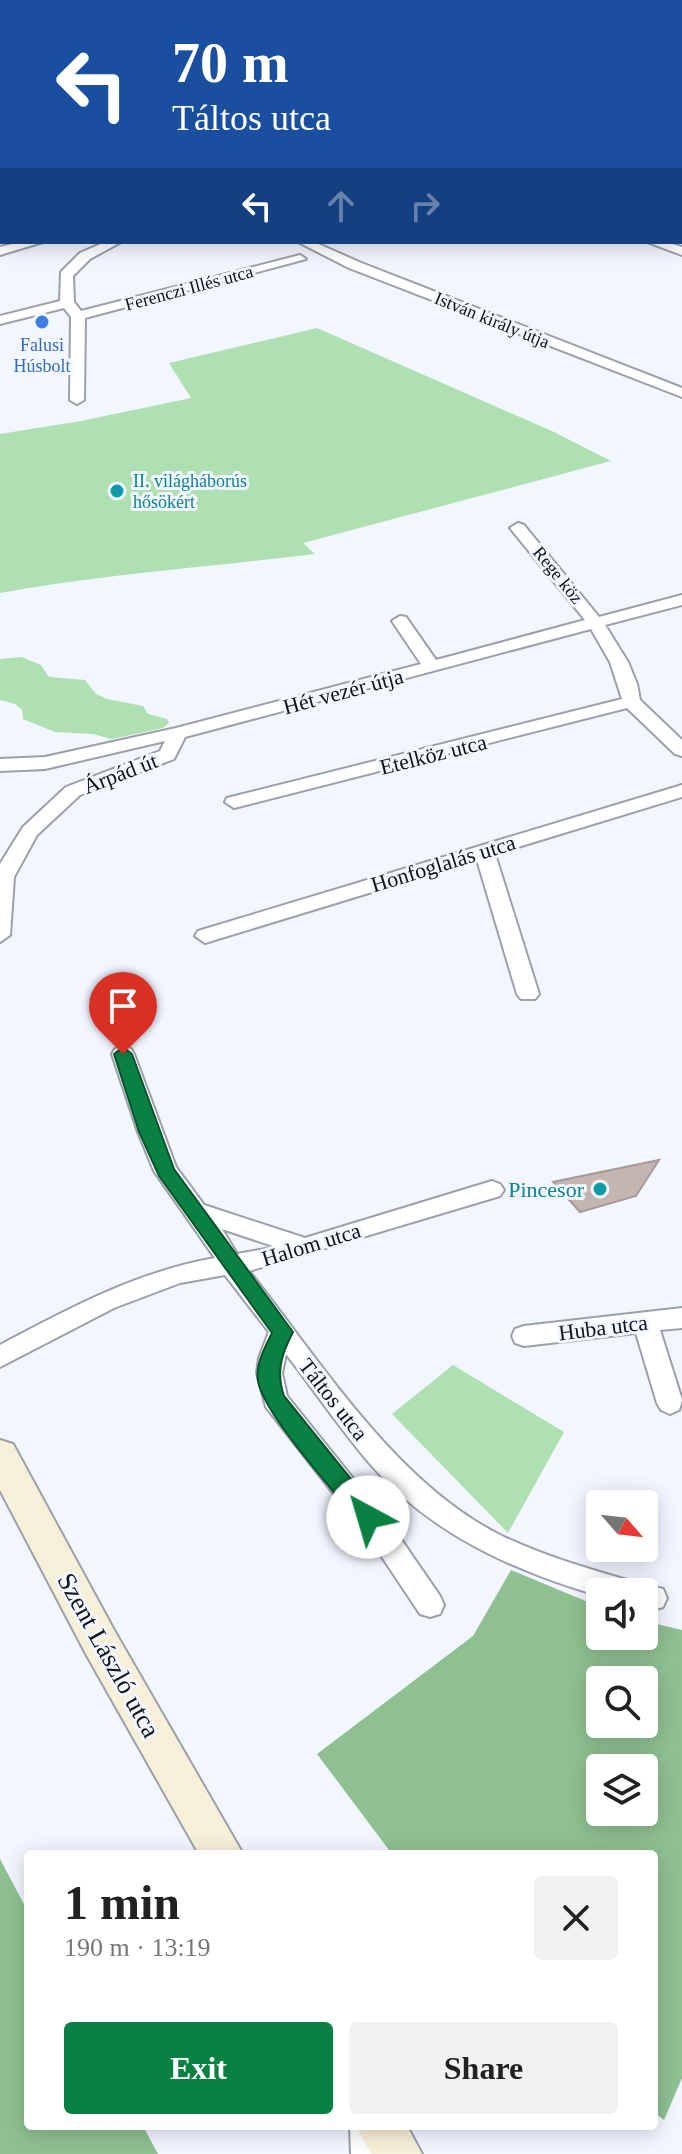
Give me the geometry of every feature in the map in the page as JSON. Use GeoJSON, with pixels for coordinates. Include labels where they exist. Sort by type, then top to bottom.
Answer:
{"type":"FeatureCollection","features":[{"type":"Feature","properties":{"kind":"street"},"geometry":{"type":"LineString","coordinates":[[0,251],[29,244]]}},
{"type":"Feature","properties":{"kind":"street"},"geometry":{"type":"LineString","coordinates":[[77,400],[78,316],[67,303],[65,285],[71,268],[85,256],[111,244]]}},
{"type":"Feature","properties":{"kind":"street","name":"István király útja"},"geometry":{"type":"LineString","coordinates":[[309,244],[428,295],[682,393]]}},
{"type":"Feature","properties":{"kind":"street"},"geometry":{"type":"LineString","coordinates":[[659,244],[682,251]]}},
{"type":"Feature","properties":{"kind":"street","name":"Ferenczi Illés utca"},"geometry":{"type":"LineString","coordinates":[[78,316],[300,259]]}},
{"type":"Feature","properties":{"kind":"street"},"geometry":{"type":"LineString","coordinates":[[0,320],[67,303]]}},
{"type":"Feature","properties":{"kind":"street","name":"Rege köz"},"geometry":{"type":"LineString","coordinates":[[518,528],[555,567],[595,624],[631,684],[631,702]]}},
{"type":"Feature","properties":{"kind":"street","name":"Hét vezér útja"},"geometry":{"type":"LineString","coordinates":[[0,765],[45,763],[178,733],[682,600]]}},
{"type":"Feature","properties":{"kind":"street"},"geometry":{"type":"LineString","coordinates":[[400,621],[432,667]]}},
{"type":"Feature","properties":{"kind":"street"},"geometry":{"type":"LineString","coordinates":[[631,702],[682,750]]}},
{"type":"Feature","properties":{"kind":"street","name":"Etelköz utca"},"geometry":{"type":"LineString","coordinates":[[234,802],[631,702]]}},
{"type":"Feature","properties":{"kind":"street","name":"Árpád út"},"geometry":{"type":"LineString","coordinates":[[0,935],[4,877],[14,854],[30,831],[73,791],[167,755],[178,733]]}},
{"type":"Feature","properties":{"kind":"street","name":"Honfoglalás utca"},"geometry":{"type":"LineString","coordinates":[[205,936],[682,791]]}},
{"type":"Feature","properties":{"kind":"street"},"geometry":{"type":"LineString","coordinates":[[484,850],[528,994]]}},
{"type":"Feature","properties":{"kind":"street","name":"Táltos utca"},"geometry":{"type":"LineString","coordinates":[[123,1054],[149,1132],[166,1171],[213,1234],[232,1266],[381,1458],[427,1502],[488,1542],[544,1568],[586,1580]]}},
{"type":"Feature","properties":{"kind":"street","name":"Halom utca"},"geometry":{"type":"LineString","coordinates":[[0,1357],[105,1301],[146,1285],[180,1274],[232,1266],[305,1247],[492,1190]]}},
{"type":"Feature","properties":{"kind":"street"},"geometry":{"type":"LineString","coordinates":[[193,1210],[305,1247]]}},
{"type":"Feature","properties":{"kind":"street","name":"Huba utca"},"geometry":{"type":"LineString","coordinates":[[524,1336],[682,1318]]}},
{"type":"Feature","properties":{"kind":"street"},"geometry":{"type":"LineString","coordinates":[[645,1322],[670,1403]]}},
{"type":"Feature","properties":{"kind":"street"},"geometry":{"type":"LineString","coordinates":[[282,1332],[272,1354],[268,1378],[275,1400],[386,1540],[430,1605]]}},
{"type":"Feature","properties":{"kind":"street","name":"Szent László utca"},"geometry":{"type":"LineString","coordinates":[[0,1455],[100,1642],[220,1850]]}},
{"type":"Feature","properties":{"kind":"street"},"geometry":{"type":"LineString","coordinates":[[367,2130],[368,2154]]}},
{"type":"Feature","properties":{"kind":"street"},"geometry":{"type":"LineString","coordinates":[[382,2130],[399,2154]]}},
{"type":"Feature","properties":{"kind":"green space"},"geometry":{"type":"Polygon","coordinates":[[[317,328],[554,432],[611,461],[303,543],[315,554],[0,593],[0,434],[191,398],[169,363],[317,328]]]}},
{"type":"Feature","properties":{"kind":"green space"},"geometry":{"type":"Polygon","coordinates":[[[22,657],[41,665],[49,677],[85,680],[96,694],[143,706],[148,714],[167,719],[169,723],[163,728],[112,739],[93,734],[55,732],[23,719],[22,710],[15,704],[0,700],[0,659],[22,657]]]}},
{"type":"Feature","properties":{"kind":"green space"},"geometry":{"type":"Polygon","coordinates":[[[453,1365],[564,1432],[508,1533],[392,1414],[453,1365]]]}},
{"type":"Feature","properties":{"kind":"green space"},"geometry":{"type":"Polygon","coordinates":[[[511,1570],[586,1601],[586,1650],[658,1650],[658,1624],[682,1630],[682,2078],[664,2120],[658,2115],[658,1850],[389,1850],[317,1754],[473,1636],[511,1570]]]}},
{"type":"Feature","properties":{"kind":"green space"},"geometry":{"type":"Polygon","coordinates":[[[0,1859],[24,1904],[24,2130],[145,2130],[158,2154],[0,2154],[0,1859]]]}},
{"type":"Feature","properties":{"kind":"building","name":"Pincesor"},"geometry":{"type":"Polygon","coordinates":[[[659,1160],[636,1196],[580,1212],[553,1182],[659,1160]]]}},
{"type":"Feature","properties":{"kind":"place","name":"Falusi Húsbolt"},"geometry":{"type":"Point","coordinates":[42,322]}},
{"type":"Feature","properties":{"kind":"place","name":"II. világháborús hősökért"},"geometry":{"type":"Point","coordinates":[117,491]}},
{"type":"Feature","properties":{"kind":"place","name":"Pincesor"},"geometry":{"type":"Point","coordinates":[600,1189]}},
{"type":"Feature","properties":{"kind":"route"},"geometry":{"type":"LineString","coordinates":[[123,1054],[149,1132],[166,1171],[282,1332],[272,1354],[268,1378],[275,1400],[368,1517]]}}]}
